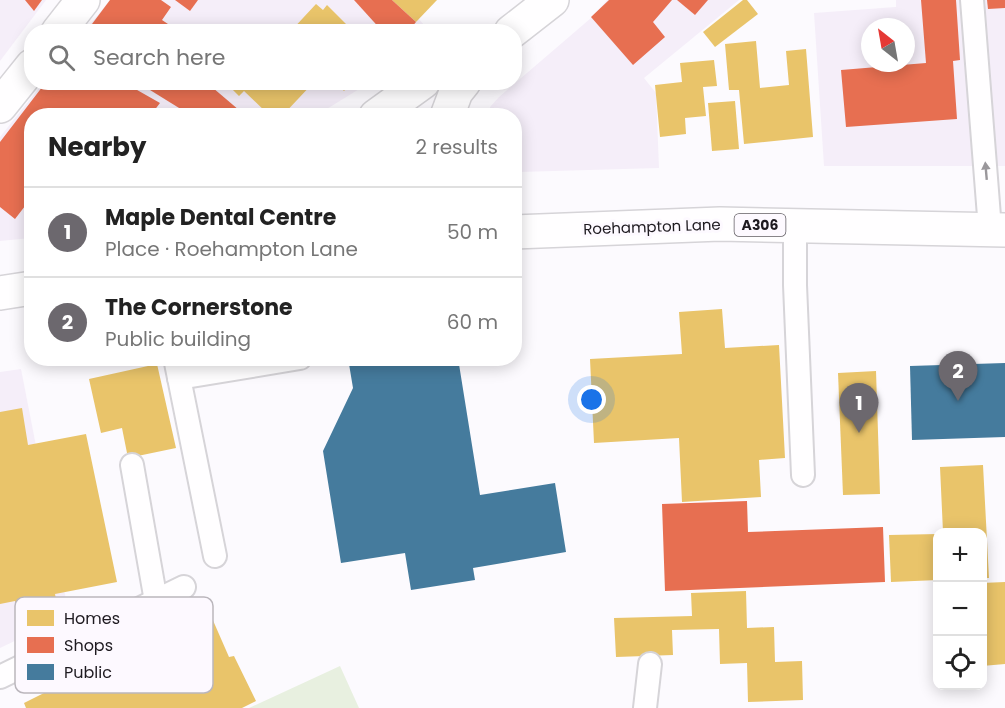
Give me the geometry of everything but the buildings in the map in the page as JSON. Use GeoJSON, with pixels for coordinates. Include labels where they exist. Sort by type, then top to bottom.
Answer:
{"type":"FeatureCollection","features":[{"type":"Feature","properties":{"kind":"main road"},"geometry":{"type":"LineString","coordinates":[[64,24],[83,0]]}},
{"type":"Feature","properties":{"kind":"main road"},"geometry":{"type":"LineString","coordinates":[[521,24],[552,0]]}},
{"type":"Feature","properties":{"kind":"main road"},"geometry":{"type":"LineString","coordinates":[[0,106],[24,76]]}},
{"type":"Feature","properties":{"kind":"main road"},"geometry":{"type":"LineString","coordinates":[[387,108],[412,90]]}},
{"type":"Feature","properties":{"kind":"main road"},"geometry":{"type":"LineString","coordinates":[[450,108],[458,90]]}},
{"type":"Feature","properties":{"kind":"main road","name":"Roehampton Lane"},"geometry":{"type":"LineString","coordinates":[[522,232],[720,224],[998,230]]}},
{"type":"Feature","properties":{"kind":"main road"},"geometry":{"type":"LineString","coordinates":[[0,293],[24,289]]}},
{"type":"Feature","properties":{"kind":"lane"},"geometry":{"type":"LineString","coordinates":[[972,0],[998,230]]}},
{"type":"Feature","properties":{"kind":"lane"},"geometry":{"type":"LineString","coordinates":[[795,225],[795,285],[803,475]]}},
{"type":"Feature","properties":{"kind":"lane"},"geometry":{"type":"LineString","coordinates":[[202,366],[177,368],[215,556]]}},
{"type":"Feature","properties":{"kind":"lane"},"geometry":{"type":"LineString","coordinates":[[132,465],[155,597]]}},
{"type":"Feature","properties":{"kind":"lane"},"geometry":{"type":"LineString","coordinates":[[164,597],[184,587]]}},
{"type":"Feature","properties":{"kind":"lane"},"geometry":{"type":"LineString","coordinates":[[645,708],[650,663]]}},
{"type":"Feature","properties":{"kind":"lane"},"geometry":{"type":"LineString","coordinates":[[0,677],[15,670]]}},
{"type":"Feature","properties":{"kind":"shaded area"},"geometry":{"type":"Polygon","coordinates":[[[0,0],[46,0],[28,24],[24,24],[24,29],[0,61],[0,0]]]}},
{"type":"Feature","properties":{"kind":"shaded area"},"geometry":{"type":"Polygon","coordinates":[[[110,0],[403,0],[423,24],[90,24],[110,0]]]}},
{"type":"Feature","properties":{"kind":"shaded area"},"geometry":{"type":"Polygon","coordinates":[[[607,0],[739,0],[644,78],[656,93],[659,168],[522,172],[522,108],[490,107],[507,90],[522,90],[522,77],[591,18],[607,0]]]}},
{"type":"Feature","properties":{"kind":"shaded area"},"geometry":{"type":"Polygon","coordinates":[[[896,0],[1005,0],[1005,166],[824,166],[814,13],[896,7],[896,0]]]}},
{"type":"Feature","properties":{"kind":"shaded area"},"geometry":{"type":"Polygon","coordinates":[[[37,90],[358,90],[328,108],[24,108],[24,239],[0,241],[0,137],[37,90]]]}},
{"type":"Feature","properties":{"kind":"shaded area"},"geometry":{"type":"Polygon","coordinates":[[[21,369],[65,597],[15,597],[15,641],[0,648],[0,372],[21,369]]]}},
{"type":"Feature","properties":{"kind":"green space"},"geometry":{"type":"Polygon","coordinates":[[[340,666],[359,708],[249,708],[340,666]]]}},
{"type":"Feature","properties":{"kind":"place","name":"The Cornerstone"},"geometry":{"type":"Point","coordinates":[958,401]}},
{"type":"Feature","properties":{"kind":"place","name":"Maple Dental Centre"},"geometry":{"type":"Point","coordinates":[859,433]}}]}
